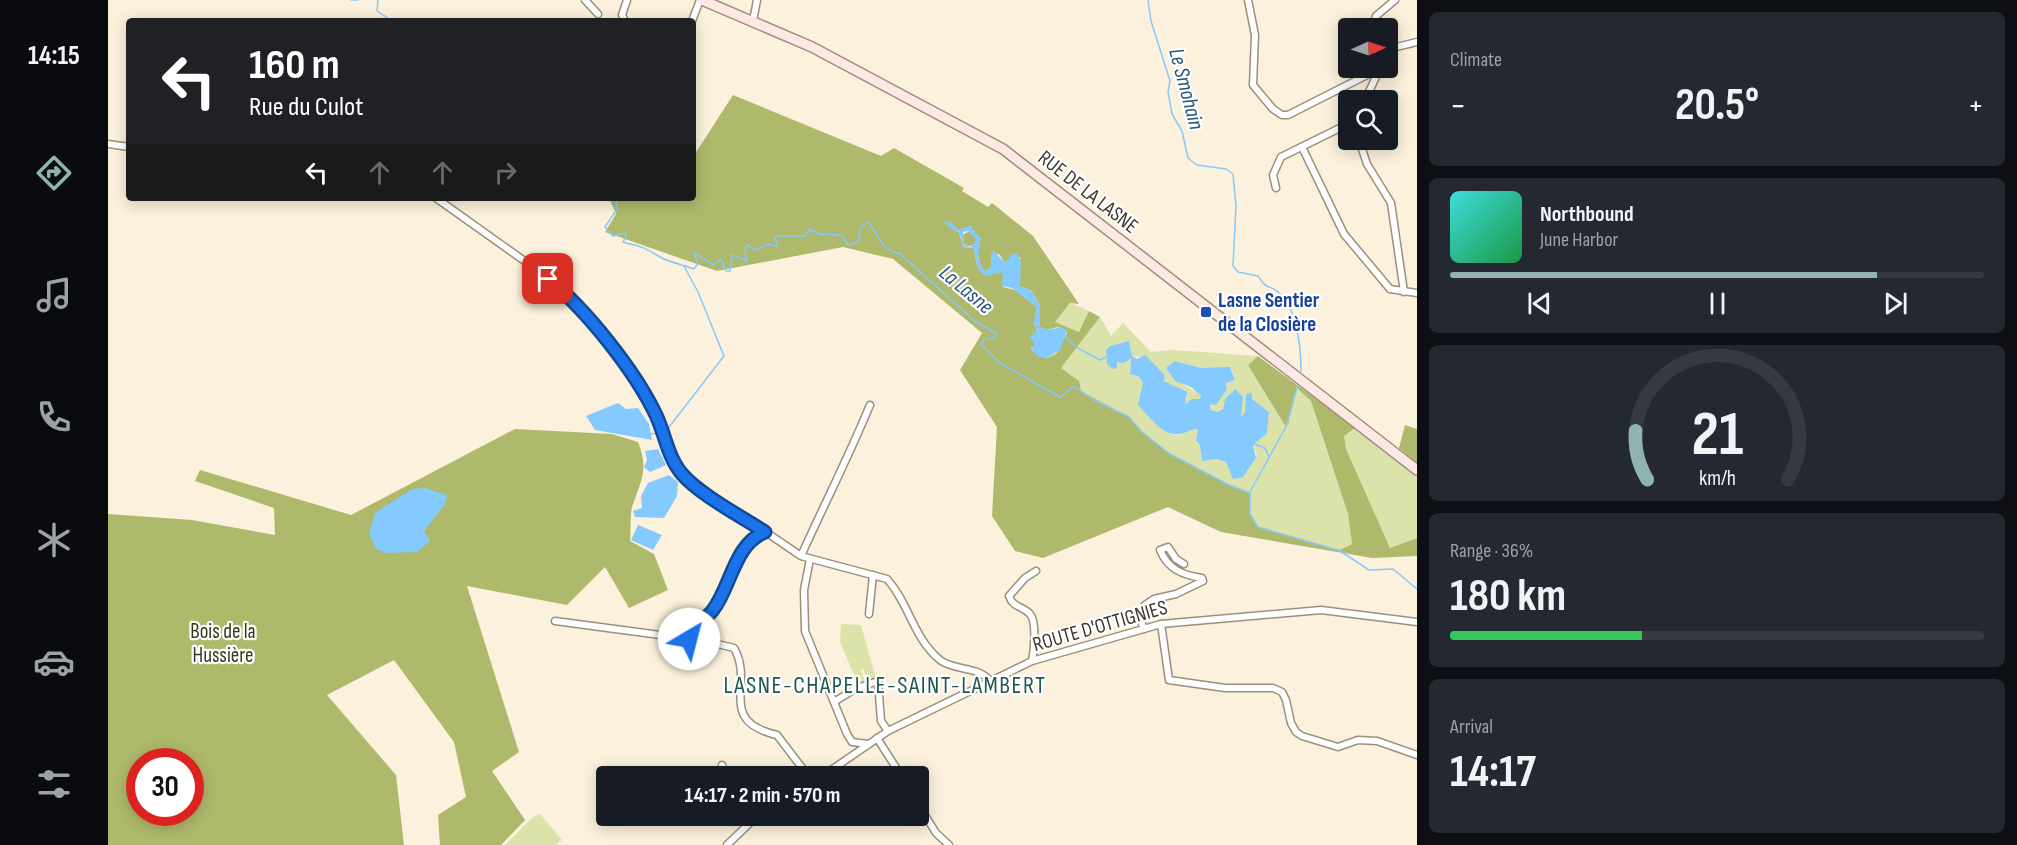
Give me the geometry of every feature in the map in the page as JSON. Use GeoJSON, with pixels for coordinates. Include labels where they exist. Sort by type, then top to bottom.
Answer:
{"type":"FeatureCollection","features":[{"type":"Feature","properties":{"kind":"street"},"geometry":{"type":"LineString","coordinates":[[624,18],[622,15],[627,0]]}},
{"type":"Feature","properties":{"kind":"street","name":"RUE DE LA LASNE"},"geometry":{"type":"LineString","coordinates":[[693,18],[701,0],[753,21],[848,65],[1003,149],[1417,470]]}},
{"type":"Feature","properties":{"kind":"street"},"geometry":{"type":"LineString","coordinates":[[753,21],[757,0]]}},
{"type":"Feature","properties":{"kind":"street"},"geometry":{"type":"LineString","coordinates":[[1248,0],[1255,35],[1253,85],[1261,98],[1279,114],[1288,115],[1361,78]]}},
{"type":"Feature","properties":{"kind":"street"},"geometry":{"type":"LineString","coordinates":[[1375,18],[1395,0]]}},
{"type":"Feature","properties":{"kind":"street"},"geometry":{"type":"LineString","coordinates":[[583,1],[598,14]]}},
{"type":"Feature","properties":{"kind":"street"},"geometry":{"type":"LineString","coordinates":[[1398,47],[1417,42]]}},
{"type":"Feature","properties":{"kind":"street"},"geometry":{"type":"LineString","coordinates":[[1276,188],[1273,174],[1278,161],[1338,129]]}},
{"type":"Feature","properties":{"kind":"street"},"geometry":{"type":"LineString","coordinates":[[108,144],[126,147]]}},
{"type":"Feature","properties":{"kind":"street"},"geometry":{"type":"LineString","coordinates":[[1302,147],[1344,234],[1390,289],[1417,293]]}},
{"type":"Feature","properties":{"kind":"street"},"geometry":{"type":"LineString","coordinates":[[1362,150],[1367,164],[1391,202],[1404,292]]}},
{"type":"Feature","properties":{"kind":"street"},"geometry":{"type":"LineString","coordinates":[[440,201],[540,272],[569,297],[645,394],[681,473],[699,488],[801,556],[810,559],[818,558],[887,579],[894,587],[923,643],[941,661],[977,672],[990,681]]}},
{"type":"Feature","properties":{"kind":"street"},"geometry":{"type":"LineString","coordinates":[[801,556],[825,501],[843,471],[870,405]]}},
{"type":"Feature","properties":{"kind":"street"},"geometry":{"type":"LineString","coordinates":[[689,639],[697,626],[714,609],[729,576],[752,540],[765,532]]}},
{"type":"Feature","properties":{"kind":"street"},"geometry":{"type":"LineString","coordinates":[[1144,629],[1139,616],[1145,605],[1203,581],[1202,578],[1186,576],[1176,571],[1164,561],[1160,550],[1168,547],[1176,559],[1185,564]]}},
{"type":"Feature","properties":{"kind":"street"},"geometry":{"type":"LineString","coordinates":[[810,559],[804,590],[805,631],[857,753]]}},
{"type":"Feature","properties":{"kind":"street"},"geometry":{"type":"LineString","coordinates":[[1032,662],[1033,619],[1028,612],[1014,605],[1009,596],[1025,578],[1036,570]]}},
{"type":"Feature","properties":{"kind":"street"},"geometry":{"type":"LineString","coordinates":[[868,614],[873,575]]}},
{"type":"Feature","properties":{"kind":"street","name":"ROUTE D'OTTIGNIES"},"geometry":{"type":"LineString","coordinates":[[838,766],[888,731],[1032,662],[1161,624],[1321,610],[1417,622]]}},
{"type":"Feature","properties":{"kind":"street"},"geometry":{"type":"LineString","coordinates":[[555,621],[689,639],[734,648],[742,665],[739,697],[745,717],[759,730],[777,735],[800,766]]}},
{"type":"Feature","properties":{"kind":"street"},"geometry":{"type":"LineString","coordinates":[[1161,624],[1169,680],[1225,688],[1273,688],[1282,692],[1291,723],[1296,732],[1302,736],[1338,747],[1358,740],[1377,741],[1417,755]]}},
{"type":"Feature","properties":{"kind":"street"},"geometry":{"type":"LineString","coordinates":[[834,702],[855,689],[878,681],[881,721],[888,731]]}},
{"type":"Feature","properties":{"kind":"street"},"geometry":{"type":"LineString","coordinates":[[877,738],[895,766]]}},
{"type":"Feature","properties":{"kind":"street"},"geometry":{"type":"LineString","coordinates":[[852,742],[868,744]]}},
{"type":"Feature","properties":{"kind":"street"},"geometry":{"type":"LineString","coordinates":[[929,822],[936,833],[949,845]]}},
{"type":"Feature","properties":{"kind":"street"},"geometry":{"type":"LineString","coordinates":[[727,845],[747,826]]}},
{"type":"Feature","properties":{"kind":"green space"},"geometry":{"type":"Polygon","coordinates":[[[733,95],[881,156],[894,148],[964,188],[962,191],[988,207],[992,203],[1033,236],[1079,304],[1070,303],[1055,322],[1079,332],[1089,311],[1100,317],[1061,368],[1079,381],[1081,391],[1129,417],[1142,432],[1170,454],[1229,485],[1250,493],[1250,514],[1258,527],[1340,550],[1352,544],[1348,514],[1311,401],[1297,388],[1286,427],[1248,365],[1258,356],[1355,428],[1344,436],[1346,449],[1390,548],[1417,538],[1417,556],[1372,558],[1221,532],[1168,507],[1043,558],[1015,551],[992,516],[997,427],[960,370],[982,333],[893,259],[843,247],[717,271],[605,232],[616,214],[610,201],[696,201],[696,152],[733,95]],[[944,222],[959,232],[963,247],[974,248],[976,263],[985,275],[1003,272],[1003,287],[1015,290],[1037,307],[1034,325],[1037,327],[1036,335],[1031,336],[1036,346],[1031,349],[1039,356],[1047,358],[1057,353],[1067,333],[1058,327],[1046,330],[1040,327],[1040,306],[1032,291],[1020,286],[1020,257],[1005,263],[999,254],[991,254],[991,269],[984,271],[979,261],[974,230],[958,230],[944,222]]]}},
{"type":"Feature","properties":{"kind":"green space"},"geometry":{"type":"Polygon","coordinates":[[[966,232],[972,232],[976,239],[972,246],[966,246],[962,242],[962,236],[966,232]]]}},
{"type":"Feature","properties":{"kind":"green space"},"geometry":{"type":"Polygon","coordinates":[[[1071,303],[1089,311],[1080,332],[1054,322],[1071,303]]]}},
{"type":"Feature","properties":{"kind":"green space"},"geometry":{"type":"Polygon","coordinates":[[[1100,317],[1111,336],[1123,323],[1151,352],[1173,350],[1258,356],[1248,365],[1289,423],[1297,387],[1311,401],[1348,514],[1352,544],[1340,551],[1258,527],[1250,514],[1250,493],[1229,485],[1170,454],[1142,432],[1129,417],[1080,391],[1061,368],[1100,317]],[[1125,342],[1110,346],[1108,354],[1115,363],[1131,358],[1130,366],[1143,382],[1139,400],[1151,417],[1173,435],[1198,429],[1196,441],[1206,451],[1218,460],[1227,462],[1229,469],[1247,472],[1257,454],[1253,445],[1266,431],[1269,412],[1252,399],[1252,393],[1247,395],[1245,412],[1241,417],[1242,399],[1235,389],[1220,412],[1211,410],[1210,404],[1217,402],[1227,389],[1226,383],[1235,378],[1231,369],[1201,368],[1175,361],[1168,371],[1179,382],[1201,396],[1200,399],[1185,404],[1187,396],[1164,381],[1165,375],[1146,358],[1132,356],[1125,342]]]}},
{"type":"Feature","properties":{"kind":"green space"},"geometry":{"type":"Polygon","coordinates":[[[1405,425],[1417,429],[1417,463],[1399,448],[1405,425]]]}},
{"type":"Feature","properties":{"kind":"green space"},"geometry":{"type":"Polygon","coordinates":[[[1355,428],[1417,475],[1417,538],[1390,548],[1346,449],[1343,436],[1355,428]]]}},
{"type":"Feature","properties":{"kind":"green space","name":"Bois de la Hussière"},"geometry":{"type":"Polygon","coordinates":[[[515,429],[612,434],[638,442],[643,468],[641,482],[631,510],[630,541],[654,554],[668,590],[629,608],[605,567],[567,605],[467,586],[519,752],[492,771],[525,820],[501,845],[440,845],[438,815],[466,797],[454,742],[394,660],[327,695],[396,775],[404,845],[108,845],[108,514],[192,520],[275,535],[274,508],[195,481],[200,470],[351,515],[515,429]]]}},
{"type":"Feature","properties":{"kind":"green space"},"geometry":{"type":"Polygon","coordinates":[[[841,624],[861,625],[876,679],[869,682],[863,669],[861,671],[866,683],[859,686],[840,642],[841,624]]]}},
{"type":"Feature","properties":{"kind":"green space"},"geometry":{"type":"Polygon","coordinates":[[[540,814],[562,840],[556,845],[505,845],[533,817],[540,814]]]}},
{"type":"Feature","properties":{"kind":"water"},"geometry":{"type":"Polygon","coordinates":[[[943,221],[951,222],[958,230],[973,225],[971,228],[981,238],[978,258],[984,271],[991,268],[991,254],[994,251],[1005,263],[1011,255],[1017,253],[1021,263],[1020,286],[1032,291],[1040,306],[1040,327],[1047,330],[1062,327],[1067,331],[1060,350],[1047,358],[1037,356],[1030,346],[1036,346],[1029,336],[1033,335],[1032,331],[1036,334],[1037,327],[1033,324],[1037,307],[1012,288],[1002,286],[1003,272],[985,276],[978,267],[974,248],[963,247],[959,231],[956,232],[943,221]],[[968,231],[963,232],[964,245],[970,247],[977,240],[968,231]]]}},
{"type":"Feature","properties":{"kind":"water"},"geometry":{"type":"Polygon","coordinates":[[[1129,341],[1132,356],[1137,359],[1145,355],[1165,375],[1164,381],[1187,392],[1185,404],[1192,399],[1200,399],[1201,396],[1191,387],[1175,381],[1166,368],[1175,361],[1201,368],[1230,367],[1235,380],[1226,383],[1227,389],[1216,405],[1210,404],[1211,410],[1218,412],[1223,409],[1225,399],[1235,389],[1243,397],[1241,417],[1245,412],[1246,394],[1252,393],[1252,399],[1269,412],[1267,433],[1253,445],[1256,458],[1243,477],[1233,479],[1226,462],[1216,459],[1202,461],[1200,445],[1196,441],[1198,429],[1180,434],[1168,433],[1138,405],[1143,382],[1138,376],[1130,374],[1131,358],[1124,363],[1117,362],[1117,368],[1113,369],[1107,364],[1106,350],[1110,346],[1129,341]]]}},
{"type":"Feature","properties":{"kind":"water"},"geometry":{"type":"Polygon","coordinates":[[[618,403],[626,409],[638,408],[649,424],[652,440],[595,430],[586,416],[618,403]]]}},
{"type":"Feature","properties":{"kind":"water"},"geometry":{"type":"Polygon","coordinates":[[[658,449],[666,465],[650,472],[644,467],[647,460],[645,451],[658,449]]]}},
{"type":"Feature","properties":{"kind":"water"},"geometry":{"type":"Polygon","coordinates":[[[669,475],[678,482],[677,496],[664,518],[635,517],[633,511],[642,508],[641,496],[648,483],[669,475]]]}},
{"type":"Feature","properties":{"kind":"water"},"geometry":{"type":"Polygon","coordinates":[[[425,488],[447,495],[445,504],[424,531],[430,541],[417,552],[386,553],[376,549],[369,534],[375,513],[412,489],[425,488]]]}},
{"type":"Feature","properties":{"kind":"water"},"geometry":{"type":"Polygon","coordinates":[[[638,525],[662,535],[653,550],[631,540],[638,525]]]}},
{"type":"Feature","properties":{"kind":"waterway","name":"La Lasne"},"geometry":{"type":"LineString","coordinates":[[351,0],[358,0]]}},
{"type":"Feature","properties":{"kind":"waterway","name":"La Lasne"},"geometry":{"type":"LineString","coordinates":[[378,0],[377,11],[388,18]]}},
{"type":"Feature","properties":{"kind":"waterway","name":"Le Smohain"},"geometry":{"type":"LineString","coordinates":[[1148,0],[1151,21],[1170,81],[1168,92],[1172,114],[1182,131],[1188,158],[1197,165],[1226,169],[1233,174],[1236,206],[1233,266],[1238,272],[1258,276],[1266,286],[1278,292],[1290,307],[1297,328],[1301,371]]}},
{"type":"Feature","properties":{"kind":"waterway","name":"La Lasne"},"geometry":{"type":"LineString","coordinates":[[616,201],[617,209],[605,227],[613,236],[625,233],[623,242],[642,247],[664,259],[694,269],[697,265],[695,253],[714,265],[721,259],[726,271],[730,271],[732,255],[747,261],[745,251],[747,245],[757,250],[767,244],[777,246],[775,236],[805,236],[810,229],[819,234],[842,235],[846,243],[850,245],[858,241],[861,227],[868,222],[888,249],[899,253],[976,322],[996,333],[995,338],[984,340],[981,345],[1000,363],[1060,397],[1074,386],[1094,400],[1129,417],[1142,432],[1170,454],[1229,485],[1250,493],[1250,514],[1258,527],[1340,551],[1369,570],[1393,569],[1417,589]]}},
{"type":"Feature","properties":{"kind":"waterway"},"geometry":{"type":"LineString","coordinates":[[666,431],[724,356],[698,292],[684,266]]}},
{"type":"Feature","properties":{"kind":"waterway"},"geometry":{"type":"LineString","coordinates":[[1066,337],[1076,347],[1100,360],[1106,357]]}},
{"type":"Feature","properties":{"kind":"waterway","name":"Le Smohain"},"geometry":{"type":"LineString","coordinates":[[1250,492],[1288,423],[1297,387]]}},
{"type":"Feature","properties":{"kind":"waterway"},"geometry":{"type":"LineString","coordinates":[[651,434],[658,433]]}},
{"type":"Feature","properties":{"kind":"waterway"},"geometry":{"type":"LineString","coordinates":[[1254,444],[1265,448],[1269,457]]}},
{"type":"Feature","properties":{"kind":"place","name":"Lasne Sentier de la Closière"},"geometry":{"type":"Point","coordinates":[1206,312]}},
{"type":"Feature","properties":{"kind":"district","name":"LASNE-CHAPELLE-SAINT-LAMBERT"},"geometry":{"type":"Point","coordinates":[885,685]}},
{"type":"Feature","properties":{"kind":"route"},"geometry":{"type":"LineString","coordinates":[[548,279],[581,310],[645,394],[681,473],[699,488],[765,532],[752,540],[729,576],[714,609],[697,626],[689,639]]}}]}
